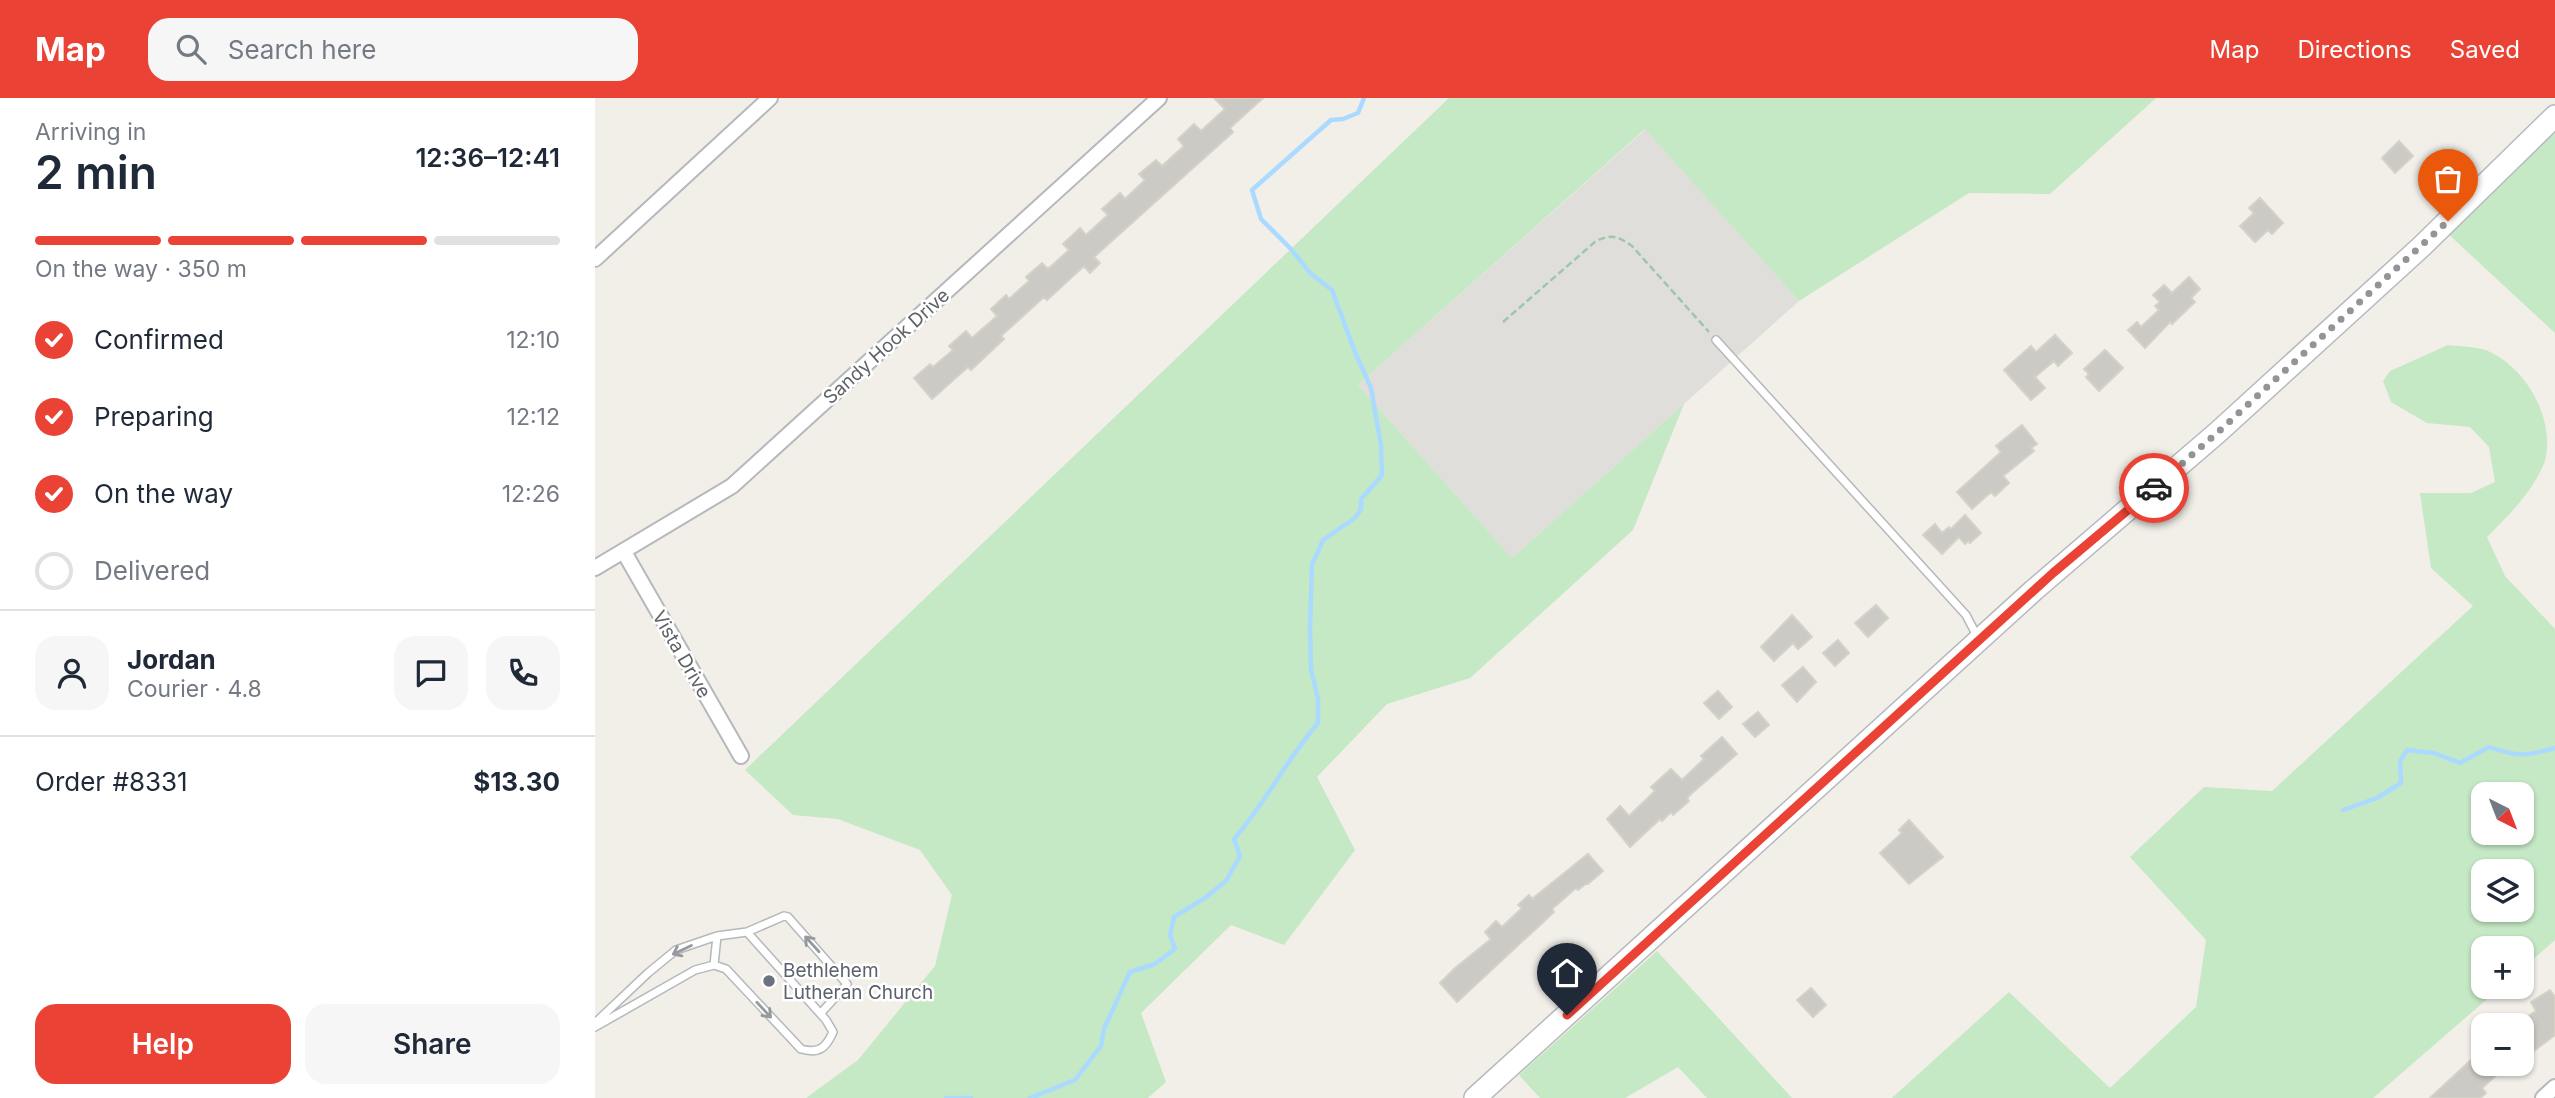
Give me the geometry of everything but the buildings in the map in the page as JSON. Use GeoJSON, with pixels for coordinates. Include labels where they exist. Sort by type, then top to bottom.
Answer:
{"type":"FeatureCollection","features":[{"type":"Feature","properties":{"kind":"main road"},"geometry":{"type":"LineString","coordinates":[[1475,1098],[1979,639],[2092,538],[2217,433],[2421,247],[2555,116]]}},
{"type":"Feature","properties":{"kind":"street"},"geometry":{"type":"LineString","coordinates":[[597,251],[770,98]]}},
{"type":"Feature","properties":{"kind":"street","name":"Sandy Hook Drive"},"geometry":{"type":"LineString","coordinates":[[595,568],[732,486],[1159,98]]}},
{"type":"Feature","properties":{"kind":"street","name":"Vista Drive"},"geometry":{"type":"LineString","coordinates":[[624,552],[741,756]]}},
{"type":"Feature","properties":{"kind":"street"},"geometry":{"type":"LineString","coordinates":[[2543,1098],[2555,1087]]}},
{"type":"Feature","properties":{"kind":"lane"},"geometry":{"type":"LineString","coordinates":[[1716,340],[1966,615],[1979,639]]}},
{"type":"Feature","properties":{"kind":"lane"},"geometry":{"type":"LineString","coordinates":[[595,1025],[648,973],[676,950],[717,936],[747,932],[775,919],[788,917],[847,984],[821,1013]]}},
{"type":"Feature","properties":{"kind":"lane"},"geometry":{"type":"LineString","coordinates":[[595,1025],[695,970],[714,965],[726,969],[801,1049],[813,1052],[820,1050],[828,1043],[832,1032],[821,1013],[747,932]]}},
{"type":"Feature","properties":{"kind":"lane"},"geometry":{"type":"LineString","coordinates":[[714,965],[717,936]]}},
{"type":"Feature","properties":{"kind":"path"},"geometry":{"type":"LineString","coordinates":[[1503,322],[1596,241],[1609,235],[1620,237],[1632,246],[1716,340]]}},
{"type":"Feature","properties":{"kind":"shaded area"},"geometry":{"type":"Polygon","coordinates":[[[1646,129],[1799,301],[1512,558],[1358,385],[1646,129]]]}},
{"type":"Feature","properties":{"kind":"green space"},"geometry":{"type":"Polygon","coordinates":[[[1449,98],[2156,98],[2050,194],[1969,193],[1799,301],[1645,129],[1358,385],[1512,558],[1684,404],[1633,530],[1470,678],[1387,704],[1317,777],[1355,850],[1284,945],[1231,925],[1141,1013],[1166,1082],[1148,1098],[806,1098],[858,1060],[935,966],[952,895],[920,850],[838,819],[793,815],[745,770],[1449,98]]]}},
{"type":"Feature","properties":{"kind":"green space"},"geometry":{"type":"Polygon","coordinates":[[[2555,133],[2555,333],[2445,231],[2555,133]]]}},
{"type":"Feature","properties":{"kind":"green space"},"geometry":{"type":"Polygon","coordinates":[[[2448,345],[2481,349],[2504,360],[2516,371],[2527,384],[2542,413],[2547,445],[2540,473],[2527,493],[2487,537],[2505,576],[2555,629],[2555,940],[2534,958],[2534,936],[2471,936],[2471,999],[2487,999],[2373,1098],[1892,1098],[2009,992],[2110,1088],[2196,1007],[2206,940],[2130,857],[2204,787],[2272,791],[2473,606],[2431,568],[2420,493],[2471,493],[2495,482],[2489,447],[2470,427],[2427,423],[2391,402],[2383,381],[2390,371],[2448,345]]]}},
{"type":"Feature","properties":{"kind":"green space"},"geometry":{"type":"Polygon","coordinates":[[[1657,951],[1792,1098],[1707,1098],[1678,1067],[1625,1098],[1540,1098],[1519,1075],[1657,951]]]}},
{"type":"Feature","properties":{"kind":"waterway"},"geometry":{"type":"LineString","coordinates":[[1030,1098],[1075,1080],[1101,1046],[1104,1029],[1130,972],[1155,964],[1175,949],[1170,935],[1174,917],[1226,881],[1240,856],[1234,839],[1318,723],[1318,699],[1311,669],[1312,565],[1323,540],[1355,518],[1361,509],[1361,499],[1382,475],[1381,445],[1371,388],[1332,290],[1310,273],[1261,219],[1252,190],[1331,120],[1358,113],[1364,98]]}},
{"type":"Feature","properties":{"kind":"waterway"},"geometry":{"type":"LineString","coordinates":[[2343,810],[2377,798],[2401,783],[2400,761],[2407,750],[2434,753],[2460,763],[2489,747],[2522,754],[2555,748]]}},
{"type":"Feature","properties":{"kind":"waterway"},"geometry":{"type":"LineString","coordinates":[[946,1098],[971,1098]]}},
{"type":"Feature","properties":{"kind":"way so far"},"geometry":{"type":"LineString","coordinates":[[2154,488],[2448,221]]}},
{"type":"Feature","properties":{"kind":"place","name":"Bethlehem Lutheran Church"},"geometry":{"type":"Point","coordinates":[769,981]}},
{"type":"Feature","properties":{"kind":"route"},"geometry":{"type":"LineString","coordinates":[[1567,1015],[2103,528],[2154,488]]}}]}
